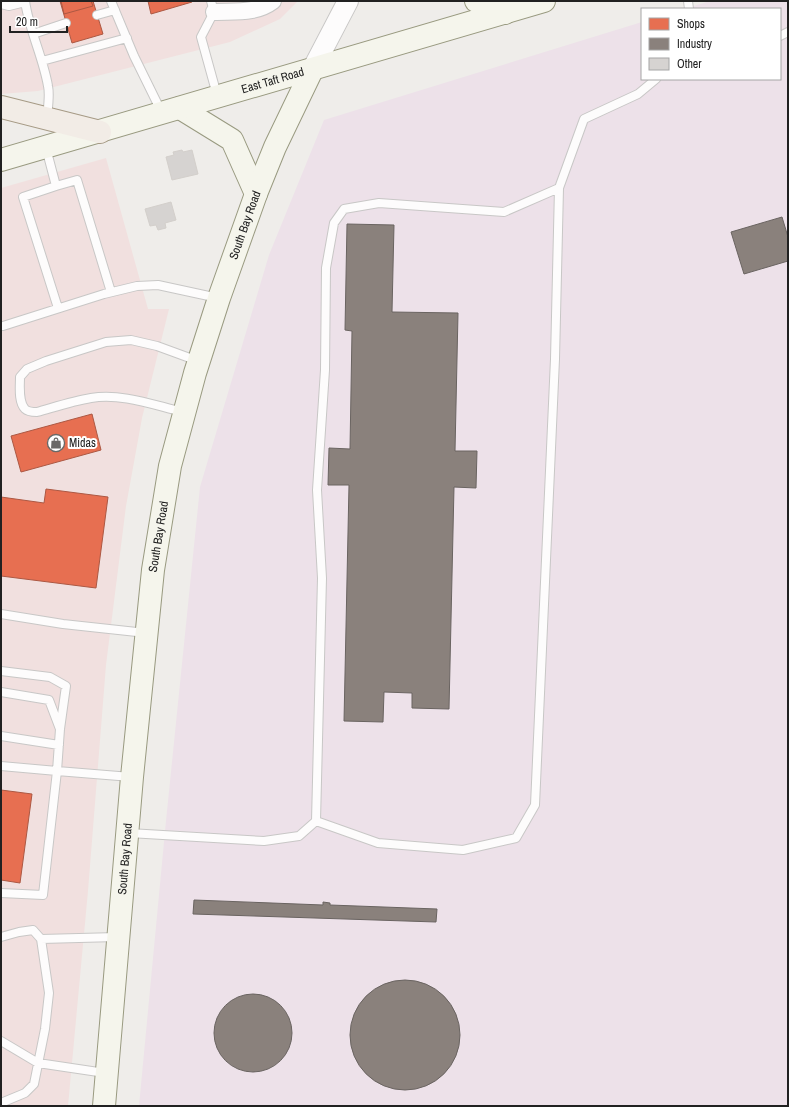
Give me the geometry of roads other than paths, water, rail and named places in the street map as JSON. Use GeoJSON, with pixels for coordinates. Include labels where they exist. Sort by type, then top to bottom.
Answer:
{"type":"FeatureCollection","features":[{"type":"Feature","properties":{"kind":"main road"},"geometry":{"type":"LineString","coordinates":[[476,1],[505,13]]}},
{"type":"Feature","properties":{"kind":"main road","name":"East Taft Road"},"geometry":{"type":"LineString","coordinates":[[1,160],[544,1]]}},
{"type":"Feature","properties":{"kind":"main road","name":"South Bay Road"},"geometry":{"type":"LineString","coordinates":[[104,1106],[132,777],[146,633],[155,556],[170,466],[198,361],[256,194],[275,147],[312,70]]}},
{"type":"Feature","properties":{"kind":"main road"},"geometry":{"type":"LineString","coordinates":[[1,107],[100,132]]}},
{"type":"Feature","properties":{"kind":"main road"},"geometry":{"type":"LineString","coordinates":[[171,111],[232,140],[256,194]]}},
{"type":"Feature","properties":{"kind":"street"},"geometry":{"type":"LineString","coordinates":[[213,7],[254,10],[264,8],[274,1]]}},
{"type":"Feature","properties":{"kind":"street","name":"South Bay Road"},"geometry":{"type":"LineString","coordinates":[[312,70],[348,1]]}},
{"type":"Feature","properties":{"kind":"lane"},"geometry":{"type":"LineString","coordinates":[[112,1],[127,38],[171,111]]}},
{"type":"Feature","properties":{"kind":"lane"},"geometry":{"type":"LineString","coordinates":[[1,4],[9,6],[25,2],[48,88],[47,118]]}},
{"type":"Feature","properties":{"kind":"lane"},"geometry":{"type":"LineString","coordinates":[[213,7],[201,37],[218,96]]}},
{"type":"Feature","properties":{"kind":"lane"},"geometry":{"type":"LineString","coordinates":[[97,15],[115,10]]}},
{"type":"Feature","properties":{"kind":"lane"},"geometry":{"type":"LineString","coordinates":[[33,34],[66,24]]}},
{"type":"Feature","properties":{"kind":"lane"},"geometry":{"type":"LineString","coordinates":[[42,61],[127,38]]}},
{"type":"Feature","properties":{"kind":"lane"},"geometry":{"type":"LineString","coordinates":[[316,821],[378,843],[463,850],[516,838],[535,805],[555,359],[559,188],[584,119],[638,94],[655,80]]}},
{"type":"Feature","properties":{"kind":"lane"},"geometry":{"type":"LineString","coordinates":[[45,147],[56,186]]}},
{"type":"Feature","properties":{"kind":"lane"},"geometry":{"type":"LineString","coordinates":[[58,308],[23,197],[56,186],[76,180],[111,292]]}},
{"type":"Feature","properties":{"kind":"lane"},"geometry":{"type":"LineString","coordinates":[[128,833],[264,842],[299,836],[316,821],[322,578],[317,490],[325,370],[326,268],[334,223],[344,210],[379,203],[504,212],[559,188]]}},
{"type":"Feature","properties":{"kind":"lane"},"geometry":{"type":"LineString","coordinates":[[3,326],[111,292],[137,286],[158,285],[219,298]]}},
{"type":"Feature","properties":{"kind":"lane"},"geometry":{"type":"LineString","coordinates":[[184,413],[129,399],[110,398],[92,398],[37,412],[30,412],[22,405],[20,397],[20,377],[26,369],[106,342],[132,340],[157,346],[198,361]]}},
{"type":"Feature","properties":{"kind":"lane"},"geometry":{"type":"LineString","coordinates":[[1,614],[63,624],[146,633]]}},
{"type":"Feature","properties":{"kind":"lane"},"geometry":{"type":"LineString","coordinates":[[1,671],[50,678],[66,686],[60,729],[58,771],[43,895],[1,893]]}},
{"type":"Feature","properties":{"kind":"lane"},"geometry":{"type":"LineString","coordinates":[[1,692],[49,700],[60,729]]}},
{"type":"Feature","properties":{"kind":"lane"},"geometry":{"type":"LineString","coordinates":[[1,736],[59,745]]}},
{"type":"Feature","properties":{"kind":"lane"},"geometry":{"type":"LineString","coordinates":[[1,766],[132,777]]}},
{"type":"Feature","properties":{"kind":"lane"},"geometry":{"type":"LineString","coordinates":[[1,937],[34,930],[42,939],[49,993],[45,1029],[34,1084],[26,1094],[1,1103]]}},
{"type":"Feature","properties":{"kind":"lane"},"geometry":{"type":"LineString","coordinates":[[42,939],[119,936]]}},
{"type":"Feature","properties":{"kind":"lane"},"geometry":{"type":"LineString","coordinates":[[1,1041],[38,1063],[107,1073]]}},
{"type":"Feature","properties":{"kind":"place","name":"Midas"},"geometry":{"type":"Point","coordinates":[56,443]}}]}
